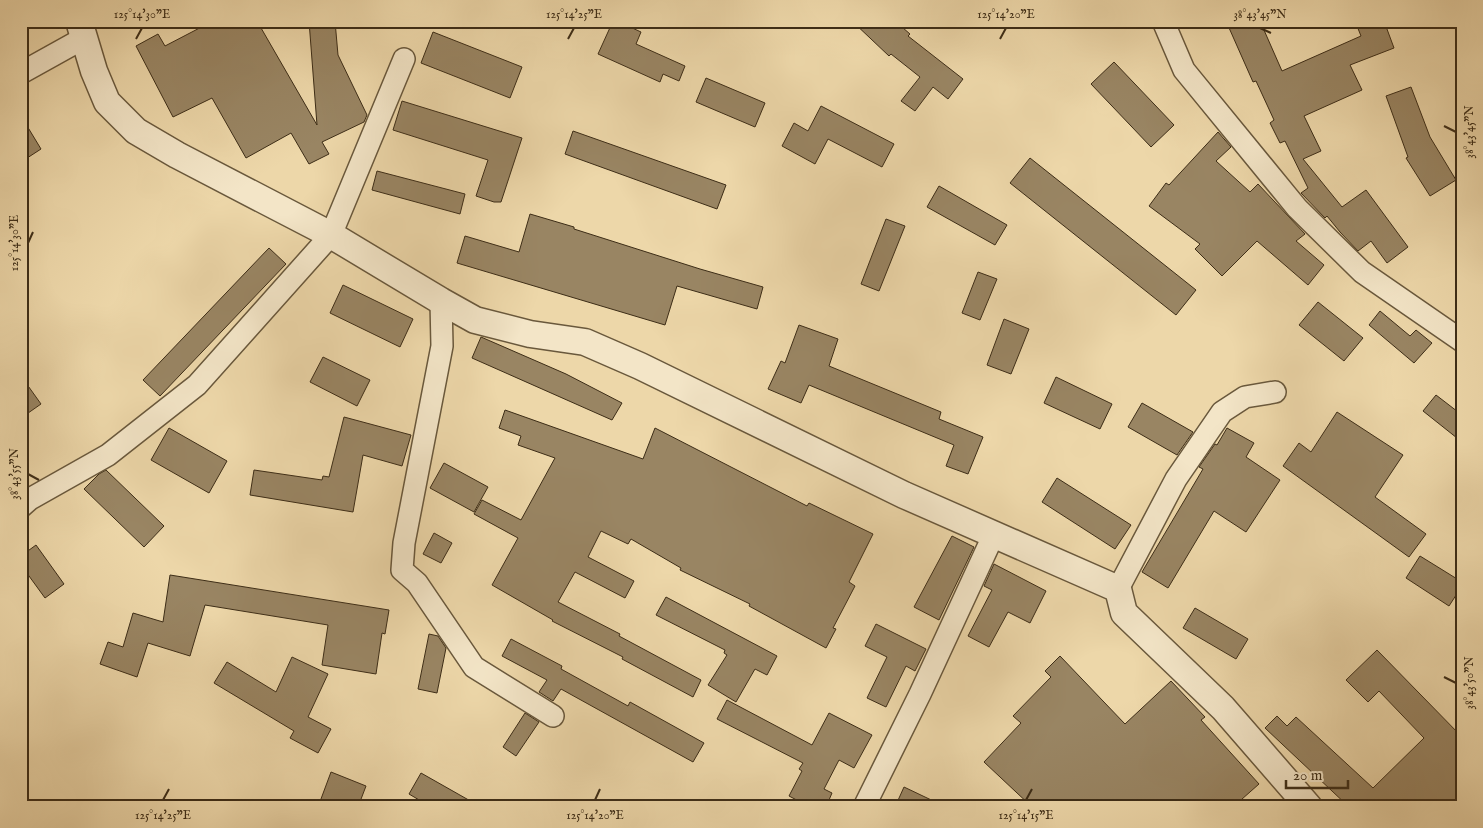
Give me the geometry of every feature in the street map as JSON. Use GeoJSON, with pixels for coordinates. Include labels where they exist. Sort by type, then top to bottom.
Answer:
{"type":"FeatureCollection","features":[{"type":"Feature","properties":{"kind":"street"},"geometry":{"type":"LineString","coordinates":[[1163,21],[1184,70],[1297,208],[1362,272],[1462,341]]}},
{"type":"Feature","properties":{"kind":"street"},"geometry":{"type":"LineString","coordinates":[[21,73],[81,30],[94,71],[107,102],[136,131],[177,155],[331,235],[475,320],[530,334],[585,342],[640,366],[904,494],[1118,589]]}},
{"type":"Feature","properties":{"kind":"street"},"geometry":{"type":"LineString","coordinates":[[21,507],[30,499],[108,454],[197,385],[331,235],[404,59]]}},
{"type":"Feature","properties":{"kind":"street"},"geometry":{"type":"LineString","coordinates":[[441,301],[442,346],[404,543],[402,570],[417,583],[474,668],[553,716]]}},
{"type":"Feature","properties":{"kind":"street"},"geometry":{"type":"LineString","coordinates":[[1275,392],[1245,397],[1222,412],[1176,479],[1118,589],[1124,613],[1223,708],[1305,805]]}},
{"type":"Feature","properties":{"kind":"street"},"geometry":{"type":"LineString","coordinates":[[864,807],[920,694],[994,534]]}},
{"type":"Feature","properties":{"kind":"building"},"geometry":{"type":"Polygon","coordinates":[[[213,21],[257,21],[317,125],[309,21],[335,21],[338,55],[367,115],[364,122],[322,142],[329,154],[309,164],[291,133],[246,158],[212,98],[173,117],[136,46],[158,34],[165,46],[213,21]]]}},
{"type":"Feature","properties":{"kind":"building"},"geometry":{"type":"Polygon","coordinates":[[[613,21],[641,32],[636,44],[685,66],[679,81],[663,74],[660,82],[598,54],[613,21]]]}},
{"type":"Feature","properties":{"kind":"building"},"geometry":{"type":"Polygon","coordinates":[[[852,21],[895,21],[910,34],[908,36],[963,79],[948,99],[933,87],[915,111],[901,101],[920,77],[891,54],[889,56],[852,21]]]}},
{"type":"Feature","properties":{"kind":"building"},"geometry":{"type":"Polygon","coordinates":[[[1226,21],[1260,21],[1282,71],[1361,36],[1355,21],[1384,21],[1394,48],[1350,65],[1362,90],[1304,116],[1321,151],[1303,159],[1342,207],[1366,190],[1408,247],[1387,263],[1371,241],[1358,251],[1327,216],[1325,218],[1301,193],[1308,188],[1285,141],[1280,143],[1270,123],[1274,120],[1256,81],[1253,82],[1226,21]]]}},
{"type":"Feature","properties":{"kind":"building"},"geometry":{"type":"Polygon","coordinates":[[[433,32],[522,67],[510,98],[421,63],[433,32]]]}},
{"type":"Feature","properties":{"kind":"building"},"geometry":{"type":"Polygon","coordinates":[[[1114,62],[1174,125],[1151,147],[1091,84],[1114,62]]]}},
{"type":"Feature","properties":{"kind":"building"},"geometry":{"type":"Polygon","coordinates":[[[706,78],[765,103],[755,127],[696,102],[706,78]]]}},
{"type":"Feature","properties":{"kind":"building"},"geometry":{"type":"Polygon","coordinates":[[[1411,87],[1430,137],[1456,180],[1430,196],[1406,158],[1408,157],[1386,96],[1411,87]]]}},
{"type":"Feature","properties":{"kind":"building"},"geometry":{"type":"Polygon","coordinates":[[[402,101],[522,138],[501,202],[494,202],[476,196],[488,160],[393,130],[402,101]]]}},
{"type":"Feature","properties":{"kind":"building"},"geometry":{"type":"Polygon","coordinates":[[[821,106],[894,144],[882,167],[828,139],[815,164],[782,146],[794,123],[808,131],[821,106]]]}},
{"type":"Feature","properties":{"kind":"building"},"geometry":{"type":"Polygon","coordinates":[[[21,116],[41,149],[21,162],[21,116]]]}},
{"type":"Feature","properties":{"kind":"building"},"geometry":{"type":"Polygon","coordinates":[[[573,131],[726,185],[717,209],[565,154],[573,131]]]}},
{"type":"Feature","properties":{"kind":"building"},"geometry":{"type":"Polygon","coordinates":[[[1218,132],[1231,147],[1216,161],[1250,192],[1258,184],[1305,234],[1296,241],[1324,265],[1308,285],[1257,241],[1222,276],[1195,249],[1200,244],[1149,206],[1166,183],[1169,185],[1218,132]]]}},
{"type":"Feature","properties":{"kind":"building"},"geometry":{"type":"Polygon","coordinates":[[[1030,158],[1196,290],[1176,315],[1010,183],[1030,158]]]}},
{"type":"Feature","properties":{"kind":"building"},"geometry":{"type":"Polygon","coordinates":[[[377,171],[465,194],[460,214],[372,190],[377,171]]]}},
{"type":"Feature","properties":{"kind":"building"},"geometry":{"type":"Polygon","coordinates":[[[939,186],[1007,225],[995,245],[927,207],[939,186]]]}},
{"type":"Feature","properties":{"kind":"building"},"geometry":{"type":"Polygon","coordinates":[[[530,214],[700,269],[763,287],[757,309],[677,286],[665,325],[457,263],[465,236],[519,252],[530,214]]]}},
{"type":"Feature","properties":{"kind":"building"},"geometry":{"type":"Polygon","coordinates":[[[886,219],[905,226],[879,291],[861,284],[886,219]]]}},
{"type":"Feature","properties":{"kind":"building"},"geometry":{"type":"Polygon","coordinates":[[[269,248],[286,264],[160,396],[143,380],[269,248]]]}},
{"type":"Feature","properties":{"kind":"building"},"geometry":{"type":"Polygon","coordinates":[[[978,272],[997,279],[980,320],[962,313],[978,272]]]}},
{"type":"Feature","properties":{"kind":"building"},"geometry":{"type":"Polygon","coordinates":[[[343,285],[413,319],[400,347],[330,313],[343,285]]]}},
{"type":"Feature","properties":{"kind":"building"},"geometry":{"type":"Polygon","coordinates":[[[1318,302],[1363,338],[1344,361],[1299,325],[1318,302]]]}},
{"type":"Feature","properties":{"kind":"building"},"geometry":{"type":"Polygon","coordinates":[[[1380,311],[1410,336],[1416,330],[1432,343],[1414,363],[1369,325],[1380,311]]]}},
{"type":"Feature","properties":{"kind":"building"},"geometry":{"type":"Polygon","coordinates":[[[1004,319],[1029,329],[1011,374],[987,365],[1004,319]]]}},
{"type":"Feature","properties":{"kind":"building"},"geometry":{"type":"Polygon","coordinates":[[[799,325],[838,339],[829,366],[941,412],[939,419],[983,437],[968,474],[946,466],[954,445],[809,385],[801,403],[768,389],[781,361],[785,363],[799,325]]]}},
{"type":"Feature","properties":{"kind":"building"},"geometry":{"type":"Polygon","coordinates":[[[481,337],[566,374],[622,403],[612,420],[472,358],[481,337]]]}},
{"type":"Feature","properties":{"kind":"building"},"geometry":{"type":"Polygon","coordinates":[[[323,357],[370,380],[357,406],[310,382],[323,357]]]}},
{"type":"Feature","properties":{"kind":"building"},"geometry":{"type":"Polygon","coordinates":[[[21,376],[41,404],[21,418],[21,376]]]}},
{"type":"Feature","properties":{"kind":"building"},"geometry":{"type":"Polygon","coordinates":[[[1056,377],[1112,404],[1100,429],[1044,403],[1056,377]]]}},
{"type":"Feature","properties":{"kind":"building"},"geometry":{"type":"Polygon","coordinates":[[[1436,395],[1462,415],[1462,442],[1423,411],[1436,395]]]}},
{"type":"Feature","properties":{"kind":"building"},"geometry":{"type":"Polygon","coordinates":[[[1142,403],[1193,432],[1177,455],[1128,427],[1142,403]]]}},
{"type":"Feature","properties":{"kind":"building"},"geometry":{"type":"Polygon","coordinates":[[[505,410],[643,459],[655,428],[807,506],[809,503],[873,534],[849,582],[855,586],[833,628],[836,629],[826,648],[749,606],[750,604],[680,570],[681,568],[631,539],[628,544],[601,531],[588,557],[634,581],[625,598],[575,572],[558,602],[620,634],[619,636],[701,680],[693,697],[622,659],[623,657],[552,621],[492,585],[518,538],[474,514],[482,500],[521,520],[555,458],[518,445],[521,436],[499,428],[505,410]]]}},
{"type":"Feature","properties":{"kind":"building"},"geometry":{"type":"Polygon","coordinates":[[[1337,412],[1403,455],[1375,497],[1426,534],[1409,557],[1283,466],[1299,443],[1311,452],[1337,412]]]}},
{"type":"Feature","properties":{"kind":"building"},"geometry":{"type":"Polygon","coordinates":[[[344,417],[411,435],[402,466],[363,455],[353,512],[250,495],[254,470],[322,480],[323,476],[329,477],[344,417]]]}},
{"type":"Feature","properties":{"kind":"building"},"geometry":{"type":"Polygon","coordinates":[[[169,428],[227,461],[209,493],[151,460],[169,428]]]}},
{"type":"Feature","properties":{"kind":"building"},"geometry":{"type":"Polygon","coordinates":[[[1227,428],[1254,443],[1246,457],[1280,480],[1246,532],[1214,511],[1168,588],[1142,572],[1203,469],[1199,467],[1215,444],[1217,445],[1227,428]]]}},
{"type":"Feature","properties":{"kind":"building"},"geometry":{"type":"Polygon","coordinates":[[[444,463],[488,487],[474,512],[430,488],[444,463]]]}},
{"type":"Feature","properties":{"kind":"building"},"geometry":{"type":"Polygon","coordinates":[[[106,470],[164,526],[144,547],[84,489],[99,474],[106,470]]]}},
{"type":"Feature","properties":{"kind":"building"},"geometry":{"type":"Polygon","coordinates":[[[1057,478],[1131,525],[1115,549],[1042,502],[1057,478]]]}},
{"type":"Feature","properties":{"kind":"building"},"geometry":{"type":"Polygon","coordinates":[[[434,533],[452,543],[441,563],[423,554],[434,533]]]}},
{"type":"Feature","properties":{"kind":"building"},"geometry":{"type":"Polygon","coordinates":[[[952,536],[974,547],[939,620],[914,607],[952,536]]]}},
{"type":"Feature","properties":{"kind":"building"},"geometry":{"type":"Polygon","coordinates":[[[36,545],[64,584],[45,598],[21,565],[21,556],[36,545]]]}},
{"type":"Feature","properties":{"kind":"building"},"geometry":{"type":"Polygon","coordinates":[[[1420,556],[1462,582],[1462,586],[1449,606],[1406,578],[1420,556]]]}},
{"type":"Feature","properties":{"kind":"building"},"geometry":{"type":"Polygon","coordinates":[[[994,564],[1046,591],[1030,623],[1008,612],[989,647],[968,636],[992,590],[984,586],[994,564]]]}},
{"type":"Feature","properties":{"kind":"building"},"geometry":{"type":"Polygon","coordinates":[[[170,575],[389,610],[385,634],[382,633],[376,674],[322,665],[328,625],[205,605],[190,656],[148,643],[137,677],[100,664],[108,642],[123,647],[133,613],[163,622],[170,575]]]}},
{"type":"Feature","properties":{"kind":"building"},"geometry":{"type":"Polygon","coordinates":[[[666,597],[777,656],[767,675],[755,669],[736,702],[708,685],[727,655],[724,653],[725,650],[656,615],[666,597]]]}},
{"type":"Feature","properties":{"kind":"building"},"geometry":{"type":"Polygon","coordinates":[[[1195,608],[1248,639],[1236,659],[1183,628],[1195,608]]]}},
{"type":"Feature","properties":{"kind":"building"},"geometry":{"type":"Polygon","coordinates":[[[876,624],[926,649],[915,671],[906,666],[886,707],[867,698],[887,657],[865,646],[876,624]]]}},
{"type":"Feature","properties":{"kind":"building"},"geometry":{"type":"Polygon","coordinates":[[[429,634],[438,636],[446,648],[437,693],[418,689],[429,634]]]}},
{"type":"Feature","properties":{"kind":"building"},"geometry":{"type":"Polygon","coordinates":[[[511,639],[562,666],[561,669],[628,706],[630,702],[704,743],[693,762],[561,689],[553,701],[539,692],[547,680],[502,656],[511,639]]]}},
{"type":"Feature","properties":{"kind":"building"},"geometry":{"type":"Polygon","coordinates":[[[1377,650],[1462,737],[1462,799],[1455,807],[1349,807],[1265,728],[1277,716],[1287,726],[1296,717],[1373,788],[1424,738],[1379,691],[1368,702],[1346,680],[1377,650]]]}},
{"type":"Feature","properties":{"kind":"building"},"geometry":{"type":"Polygon","coordinates":[[[1060,656],[1125,724],[1171,681],[1205,717],[1201,720],[1259,784],[1233,807],[1032,807],[984,762],[1021,723],[1013,716],[1051,677],[1045,671],[1060,656]]]}},
{"type":"Feature","properties":{"kind":"building"},"geometry":{"type":"Polygon","coordinates":[[[292,657],[328,674],[308,717],[331,729],[318,753],[290,738],[294,731],[214,683],[227,662],[276,692],[292,657]]]}},
{"type":"Feature","properties":{"kind":"building"},"geometry":{"type":"Polygon","coordinates":[[[727,700],[812,745],[829,713],[872,735],[854,768],[839,760],[824,789],[832,793],[826,807],[810,807],[789,796],[802,771],[799,769],[803,763],[717,719],[727,700]]]}},
{"type":"Feature","properties":{"kind":"building"},"geometry":{"type":"Polygon","coordinates":[[[525,713],[539,722],[516,756],[503,747],[525,713]]]}},
{"type":"Feature","properties":{"kind":"building"},"geometry":{"type":"Polygon","coordinates":[[[331,772],[366,786],[358,807],[318,807],[331,772]]]}},
{"type":"Feature","properties":{"kind":"building"},"geometry":{"type":"Polygon","coordinates":[[[421,773],[481,807],[431,807],[409,794],[421,773]]]}},
{"type":"Feature","properties":{"kind":"building"},"geometry":{"type":"Polygon","coordinates":[[[904,787],[946,807],[895,807],[904,787]]]}}]}
